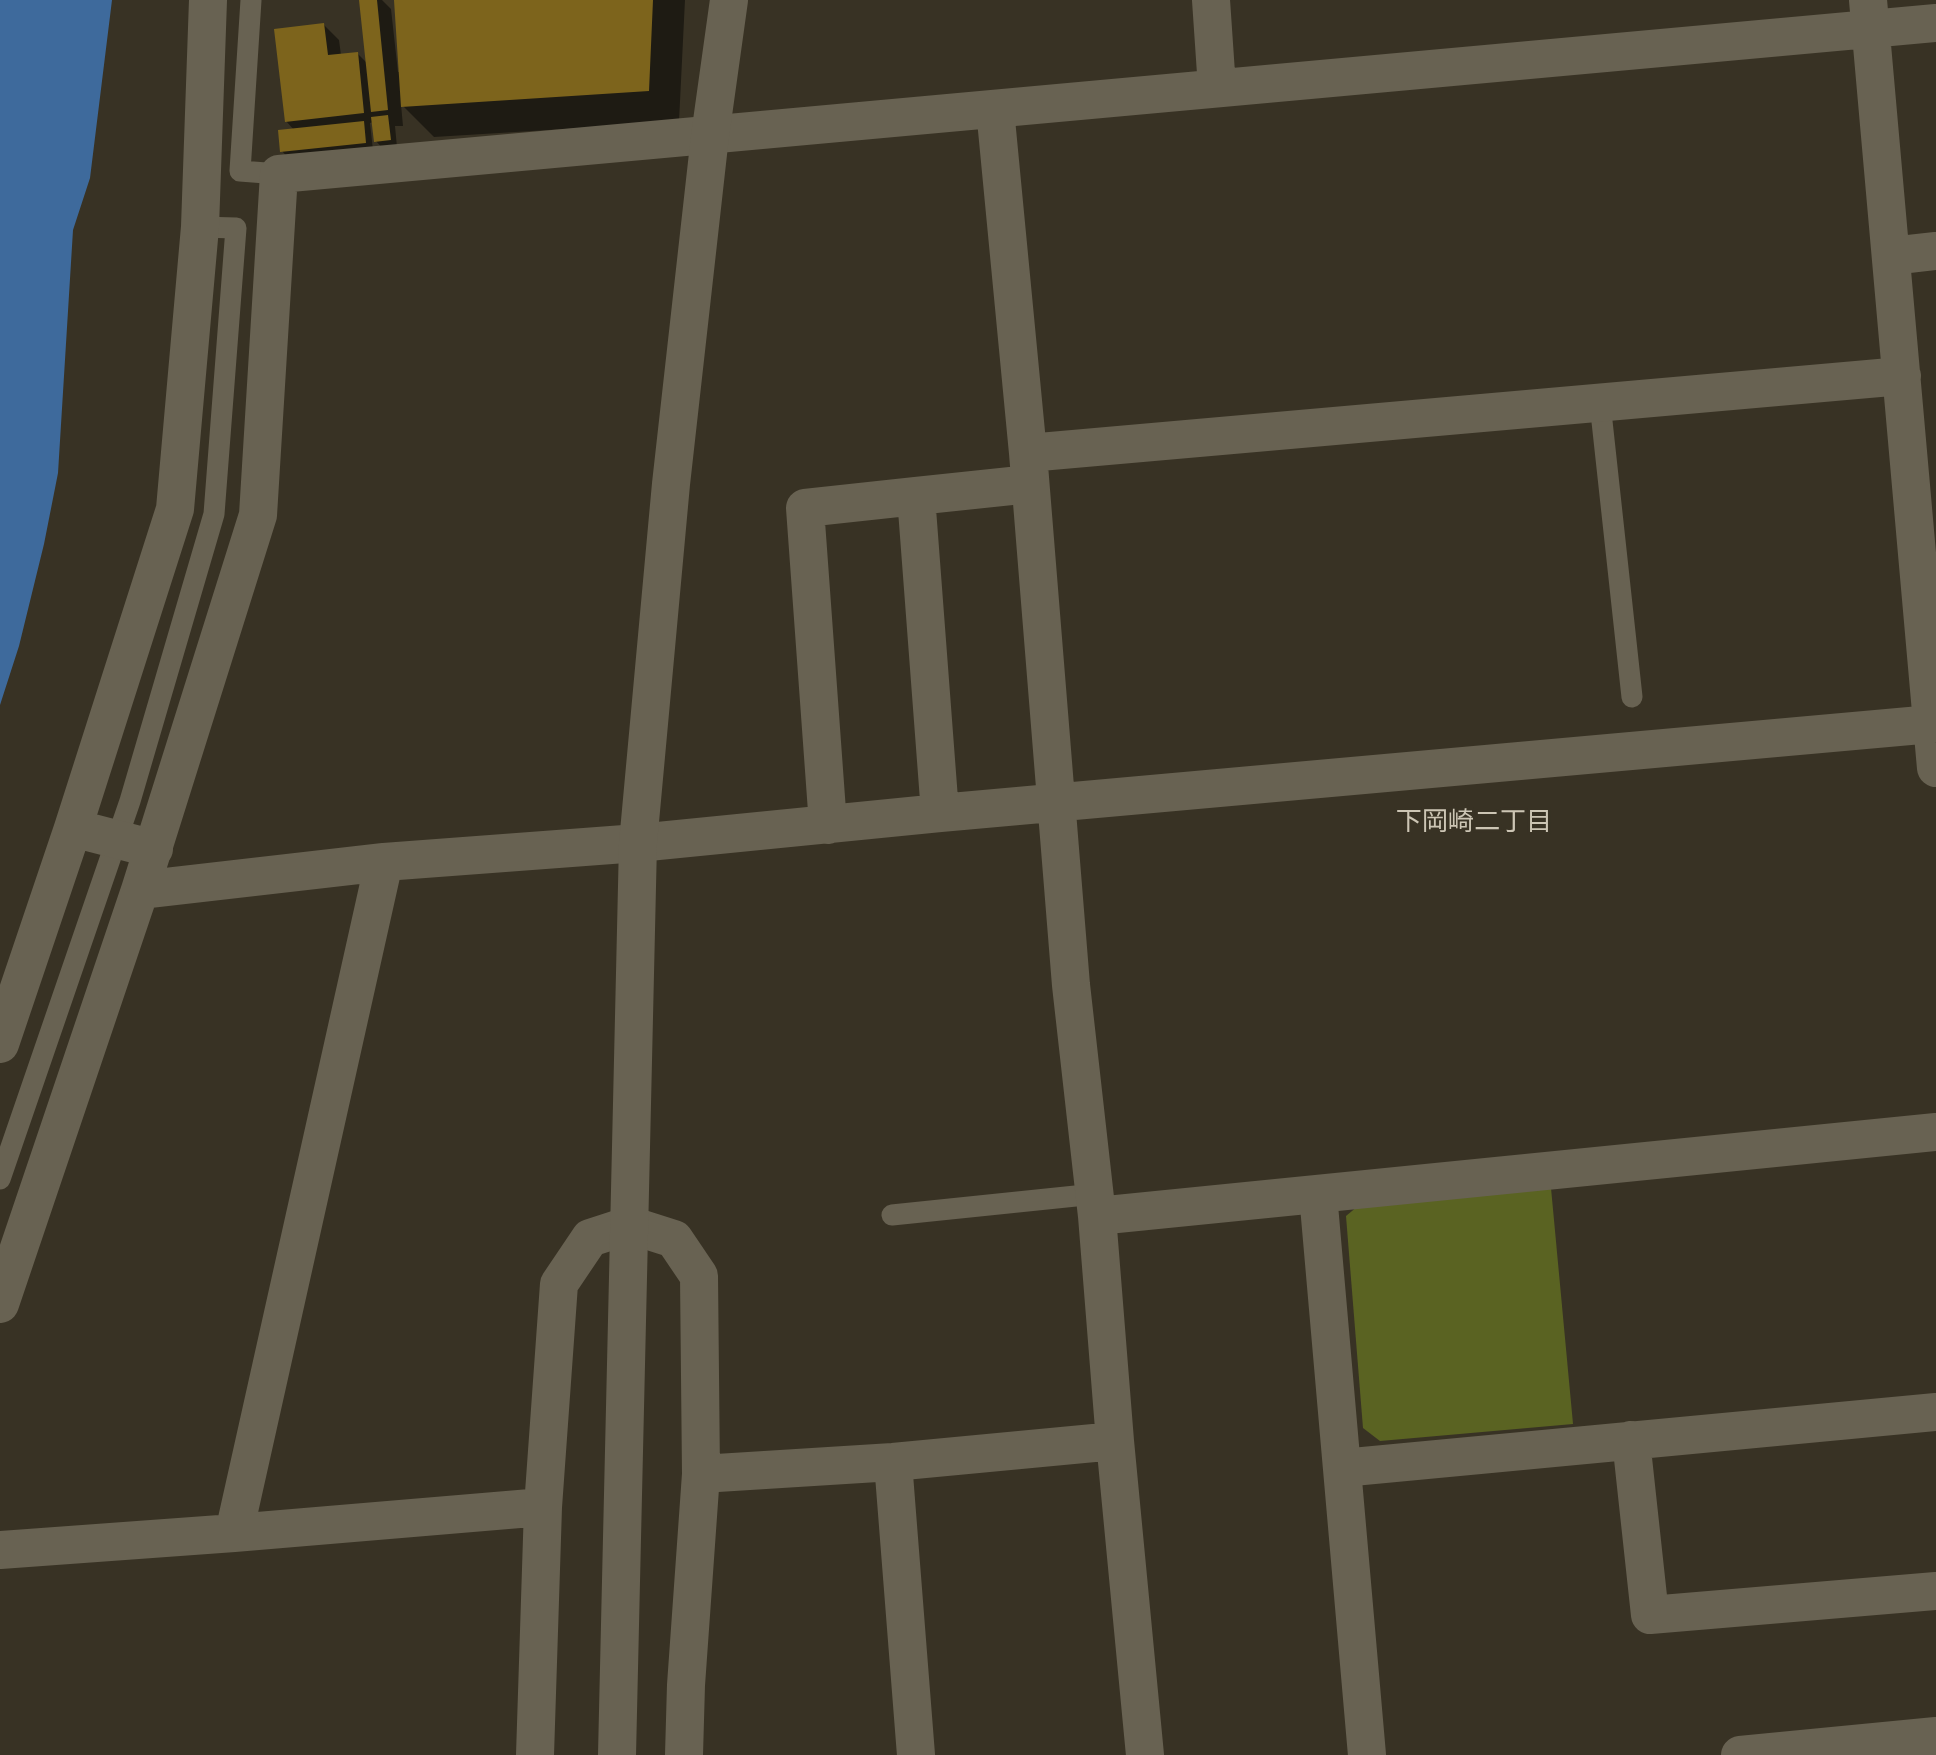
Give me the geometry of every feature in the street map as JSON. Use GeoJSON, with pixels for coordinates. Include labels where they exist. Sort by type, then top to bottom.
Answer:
{"type":"FeatureCollection","features":[{"type":"Feature","properties":{"kind":"street"},"geometry":{"type":"LineString","coordinates":[[0,1304],[140,890],[115,839],[175,509],[200,227],[208,0]]}},
{"type":"Feature","properties":{"kind":"street"},"geometry":{"type":"LineString","coordinates":[[617,1755],[638,843],[671,484],[710,136],[729,0]]}},
{"type":"Feature","properties":{"kind":"street"},"geometry":{"type":"LineString","coordinates":[[1211,0],[1217,88]]}},
{"type":"Feature","properties":{"kind":"street"},"geometry":{"type":"LineString","coordinates":[[1870,15],[1902,376],[1926,535],[1932,724],[1936,768]]}},
{"type":"Feature","properties":{"kind":"street"},"geometry":{"type":"LineString","coordinates":[[0,1044],[115,839],[258,515],[279,174],[1217,88],[1870,15],[1936,23]]}},
{"type":"Feature","properties":{"kind":"street"},"geometry":{"type":"LineString","coordinates":[[995,109],[1029,469],[1071,985],[1096,1205],[1145,1755]]}},
{"type":"Feature","properties":{"kind":"street"},"geometry":{"type":"LineString","coordinates":[[1891,256],[1936,251]]}},
{"type":"Feature","properties":{"kind":"street"},"geometry":{"type":"LineString","coordinates":[[828,825],[805,508],[916,496],[1029,469],[1600,403],[1902,376]]}},
{"type":"Feature","properties":{"kind":"street"},"geometry":{"type":"LineString","coordinates":[[916,496],[940,813]]}},
{"type":"Feature","properties":{"kind":"street"},"geometry":{"type":"LineString","coordinates":[[140,890],[384,862],[638,843],[940,813],[1932,724]]}},
{"type":"Feature","properties":{"kind":"street"},"geometry":{"type":"LineString","coordinates":[[234,1534],[384,862]]}},
{"type":"Feature","properties":{"kind":"street"},"geometry":{"type":"LineString","coordinates":[[1096,1205],[1318,1194],[1936,1132]]}},
{"type":"Feature","properties":{"kind":"street"},"geometry":{"type":"LineString","coordinates":[[1318,1194],[1367,1755]]}},
{"type":"Feature","properties":{"kind":"street"},"geometry":{"type":"LineString","coordinates":[[534,1755],[543,1507],[559,1284],[590,1238],[630,1225],[674,1238],[699,1276],[701,1474],[686,1685],[684,1755]]}},
{"type":"Feature","properties":{"kind":"street"},"geometry":{"type":"LineString","coordinates":[[1342,1468],[1936,1412]]}},
{"type":"Feature","properties":{"kind":"street"},"geometry":{"type":"LineString","coordinates":[[701,1474],[893,1462],[1115,1440]]}},
{"type":"Feature","properties":{"kind":"street"},"geometry":{"type":"LineString","coordinates":[[1632,1440],[1650,1615],[1936,1591]]}},
{"type":"Feature","properties":{"kind":"street"},"geometry":{"type":"LineString","coordinates":[[893,1462],[916,1755]]}},
{"type":"Feature","properties":{"kind":"street"},"geometry":{"type":"LineString","coordinates":[[0,1550],[234,1534],[543,1507]]}},
{"type":"Feature","properties":{"kind":"street"},"geometry":{"type":"LineString","coordinates":[[1740,1755],[1936,1736]]}},
{"type":"Feature","properties":{"kind":"lane"},"geometry":{"type":"LineString","coordinates":[[251,0],[240,171],[279,174]]}},
{"type":"Feature","properties":{"kind":"lane"},"geometry":{"type":"LineString","coordinates":[[0,1179],[130,801],[215,514],[236,228],[200,227]]}},
{"type":"Feature","properties":{"kind":"lane"},"geometry":{"type":"LineString","coordinates":[[1600,403],[1632,697]]}},
{"type":"Feature","properties":{"kind":"lane"},"geometry":{"type":"LineString","coordinates":[[892,1215],[1096,1205]]}},
{"type":"Feature","properties":{"kind":"green space"},"geometry":{"type":"Polygon","coordinates":[[[1551,1188],[1573,1424],[1380,1441],[1363,1428],[1346,1216],[1358,1206],[1551,1188]]]}},
{"type":"Feature","properties":{"kind":"water"},"geometry":{"type":"Polygon","coordinates":[[[0,0],[112,0],[90,178],[73,230],[58,473],[19,646],[0,705],[0,0]]]}},
{"type":"Feature","properties":{"kind":"building"},"geometry":{"type":"Polygon","coordinates":[[[359,0],[377,0],[388,110],[371,112],[359,0]]]}},
{"type":"Feature","properties":{"kind":"building"},"geometry":{"type":"Polygon","coordinates":[[[394,0],[653,0],[649,91],[401,107],[394,0]]]}},
{"type":"Feature","properties":{"kind":"building"},"geometry":{"type":"Polygon","coordinates":[[[324,23],[328,55],[358,52],[364,113],[285,122],[274,29],[324,23]]]}},
{"type":"Feature","properties":{"kind":"building"},"geometry":{"type":"Polygon","coordinates":[[[388,115],[391,140],[374,142],[371,117],[388,115]]]}},
{"type":"Feature","properties":{"kind":"building"},"geometry":{"type":"Polygon","coordinates":[[[364,121],[366,143],[280,152],[278,130],[364,121]]]}},
{"type":"Feature","properties":{"kind":"district","name":"下岡崎二丁目"},"geometry":{"type":"Point","coordinates":[1474,823]}}]}
